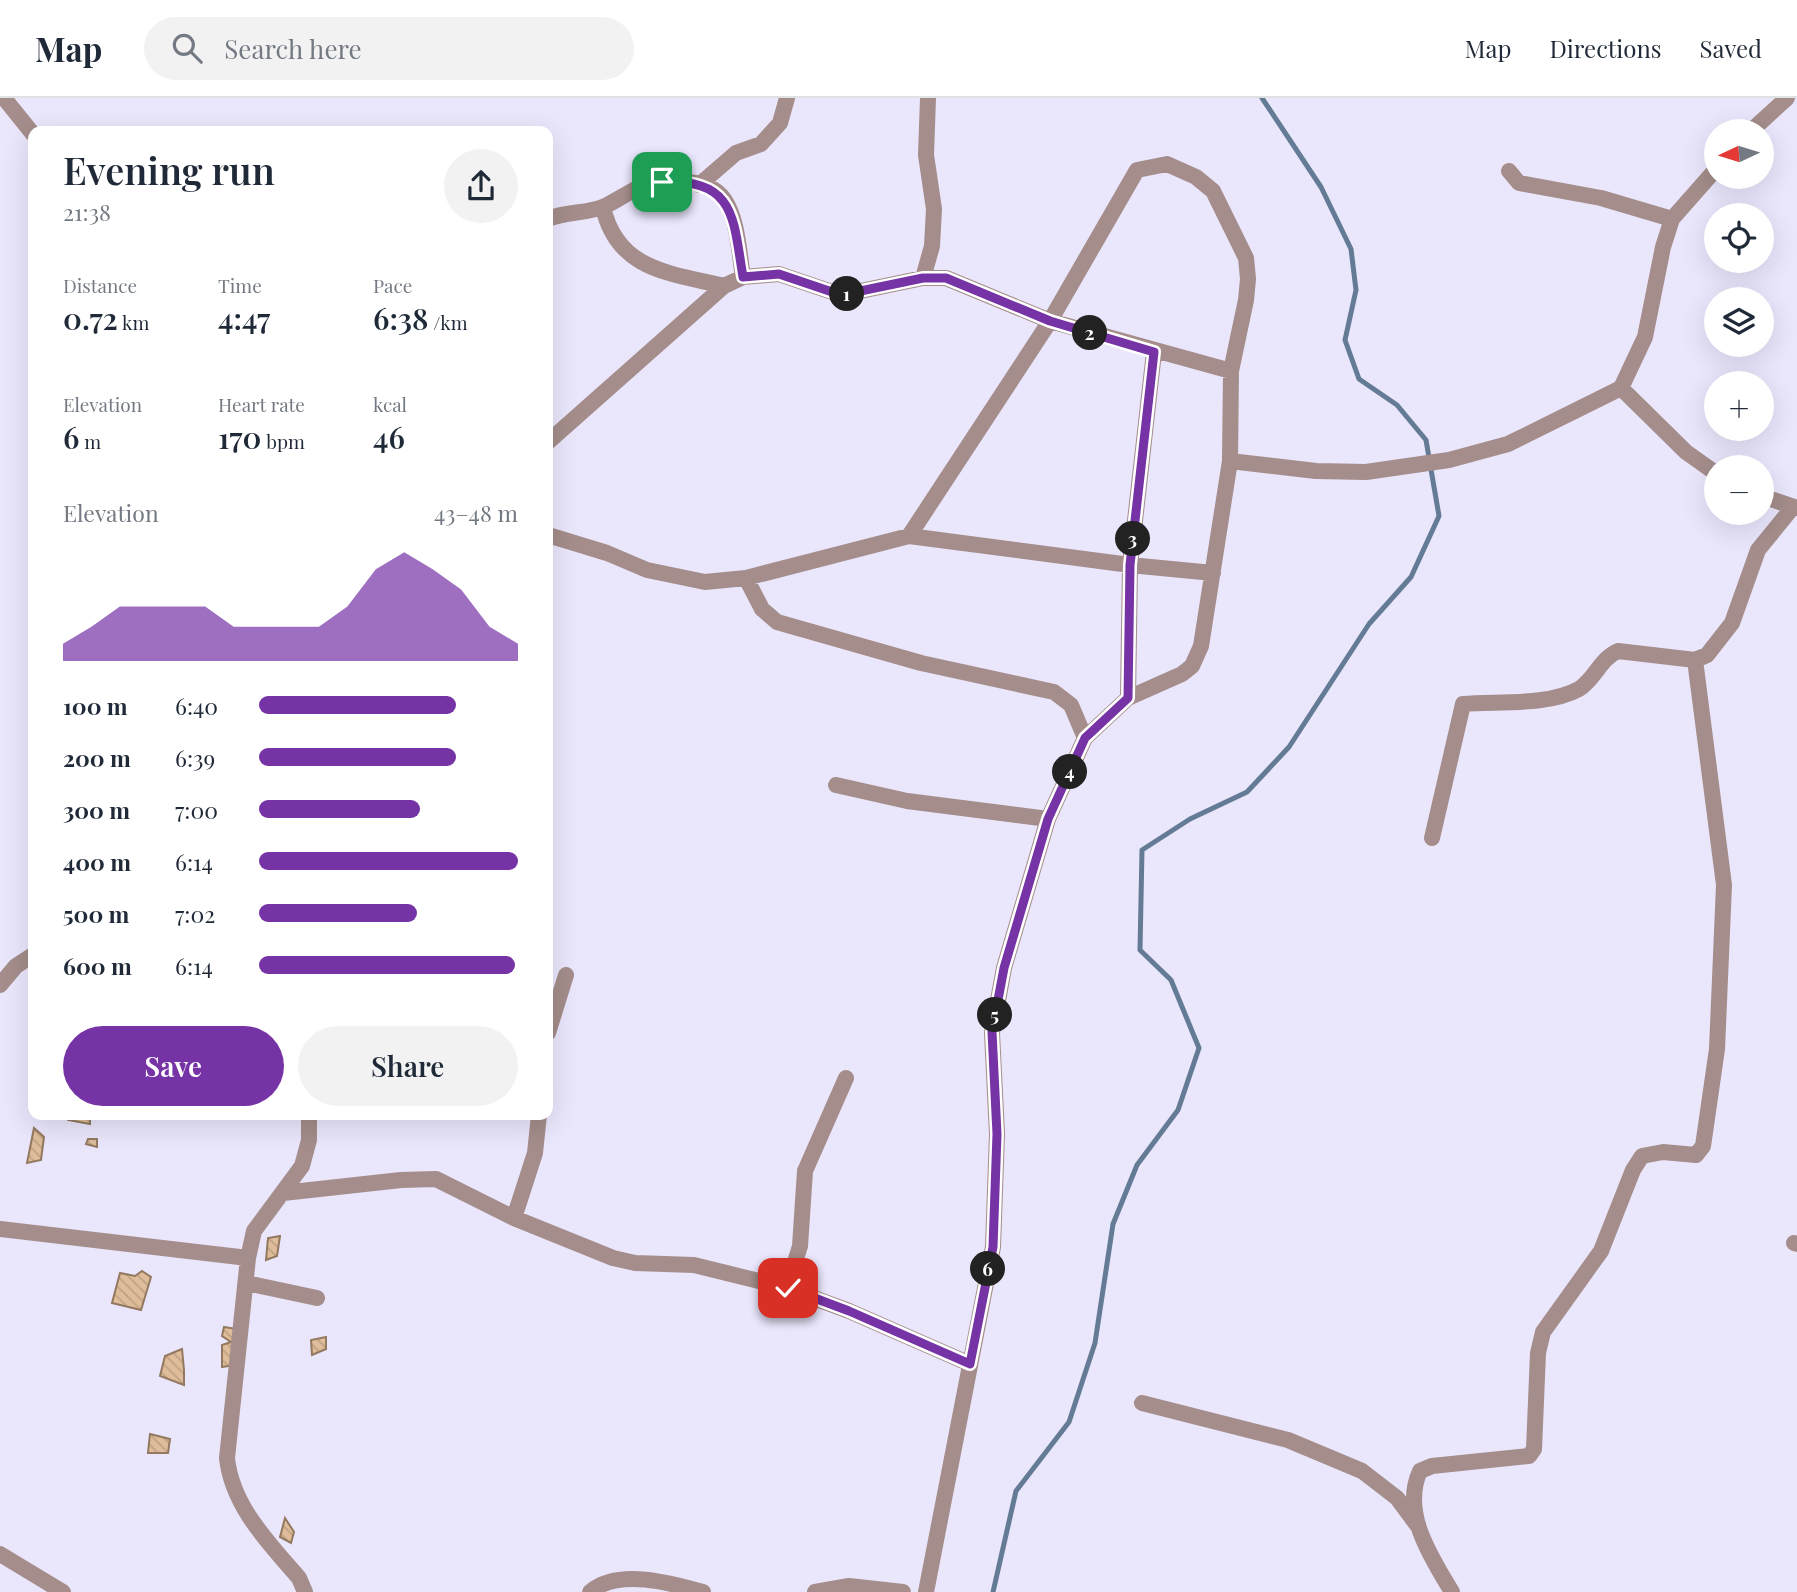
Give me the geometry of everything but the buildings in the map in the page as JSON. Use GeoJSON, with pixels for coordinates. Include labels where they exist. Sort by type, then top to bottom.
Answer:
{"type":"FeatureCollection","features":[{"type":"Feature","properties":{"kind":"street"},"geometry":{"type":"LineString","coordinates":[[4,98],[28,128]]}},
{"type":"Feature","properties":{"kind":"street"},"geometry":{"type":"LineString","coordinates":[[699,185],[736,153],[761,144],[780,123],[787,98]]}},
{"type":"Feature","properties":{"kind":"street"},"geometry":{"type":"LineString","coordinates":[[923,278],[932,247],[934,209],[926,155],[929,98]]}},
{"type":"Feature","properties":{"kind":"street"},"geometry":{"type":"LineString","coordinates":[[1764,119],[1787,98]]}},
{"type":"Feature","properties":{"kind":"street"},"geometry":{"type":"LineString","coordinates":[[909,536],[1050,321],[1137,170],[1167,164],[1196,177],[1213,191],[1246,258],[1246,300],[1231,371],[1230,461],[1201,646],[1192,666],[1182,674],[1128,698],[1085,738],[1048,819],[1004,968],[992,1032],[997,1134],[993,1247],[926,1592]]}},
{"type":"Feature","properties":{"kind":"street"},"geometry":{"type":"LineString","coordinates":[[1509,171],[1519,183],[1601,198],[1672,219]]}},
{"type":"Feature","properties":{"kind":"street"},"geometry":{"type":"LineString","coordinates":[[553,218],[603,207],[639,188],[662,182],[699,185],[717,192],[724,199],[743,277]]}},
{"type":"Feature","properties":{"kind":"street"},"geometry":{"type":"LineString","coordinates":[[1230,461],[1316,471],[1366,472],[1423,465],[1508,444],[1621,387],[1645,337],[1662,247],[1672,219],[1704,182]]}},
{"type":"Feature","properties":{"kind":"street"},"geometry":{"type":"LineString","coordinates":[[603,207],[608,229],[618,245],[635,259],[657,270],[724,286]]}},
{"type":"Feature","properties":{"kind":"street"},"geometry":{"type":"LineString","coordinates":[[553,438],[724,286],[743,277],[779,274],[841,295],[923,278],[946,278],[1050,321],[1154,352],[1231,371]]}},
{"type":"Feature","properties":{"kind":"street"},"geometry":{"type":"LineString","coordinates":[[1128,698],[1130,565],[1154,352]]}},
{"type":"Feature","properties":{"kind":"street"},"geometry":{"type":"LineString","coordinates":[[1621,387],[1686,452],[1704,465]]}},
{"type":"Feature","properties":{"kind":"street"},"geometry":{"type":"LineString","coordinates":[[1432,838],[1463,704],[1562,696],[1589,682],[1599,666],[1618,651],[1695,660],[1707,655],[1731,623],[1758,550],[1795,507],[1774,500]]}},
{"type":"Feature","properties":{"kind":"street"},"geometry":{"type":"LineString","coordinates":[[553,537],[607,553],[647,570],[705,582],[746,578],[909,536],[1213,573]]}},
{"type":"Feature","properties":{"kind":"street"},"geometry":{"type":"LineString","coordinates":[[746,578],[762,609],[777,622],[921,663],[1054,692],[1071,705],[1085,738]]}},
{"type":"Feature","properties":{"kind":"street"},"geometry":{"type":"LineString","coordinates":[[1452,1592],[1428,1553],[1419,1527],[1414,1499],[1420,1471],[1432,1466],[1529,1457],[1534,1449],[1538,1353],[1543,1332],[1601,1251],[1633,1170],[1642,1156],[1663,1152],[1696,1155],[1703,1146],[1717,1049],[1724,885],[1695,660]]}},
{"type":"Feature","properties":{"kind":"street"},"geometry":{"type":"LineString","coordinates":[[836,785],[906,801],[1048,819]]}},
{"type":"Feature","properties":{"kind":"street"},"geometry":{"type":"LineString","coordinates":[[0,985],[16,966],[28,958]]}},
{"type":"Feature","properties":{"kind":"street"},"geometry":{"type":"LineString","coordinates":[[553,1017],[566,975]]}},
{"type":"Feature","properties":{"kind":"street"},"geometry":{"type":"LineString","coordinates":[[788,1288],[800,1246],[805,1171],[846,1078]]}},
{"type":"Feature","properties":{"kind":"street"},"geometry":{"type":"LineString","coordinates":[[309,1120],[309,1140],[302,1166],[254,1231],[248,1258],[227,1458],[229,1480],[242,1506],[302,1585],[312,1592]]}},
{"type":"Feature","properties":{"kind":"street"},"geometry":{"type":"LineString","coordinates":[[514,1218],[535,1153],[538,1120]]}},
{"type":"Feature","properties":{"kind":"street"},"geometry":{"type":"LineString","coordinates":[[283,1193],[428,1178],[458,1189],[514,1218],[613,1258],[635,1263],[694,1265],[788,1288],[849,1311],[970,1364]]}},
{"type":"Feature","properties":{"kind":"street"},"geometry":{"type":"LineString","coordinates":[[0,1230],[248,1258]]}},
{"type":"Feature","properties":{"kind":"street"},"geometry":{"type":"LineString","coordinates":[[246,1283],[317,1298]]}},
{"type":"Feature","properties":{"kind":"street"},"geometry":{"type":"LineString","coordinates":[[1142,1403],[1288,1440],[1362,1471],[1397,1498],[1419,1527]]}},
{"type":"Feature","properties":{"kind":"street"},"geometry":{"type":"LineString","coordinates":[[0,1554],[63,1592]]}},
{"type":"Feature","properties":{"kind":"street"},"geometry":{"type":"LineString","coordinates":[[590,1592],[604,1583],[632,1579],[703,1592]]}},
{"type":"Feature","properties":{"kind":"street"},"geometry":{"type":"LineString","coordinates":[[815,1592],[849,1586],[903,1592]]}},
{"type":"Feature","properties":{"kind":"waterway"},"geometry":{"type":"LineString","coordinates":[[993,1592],[1016,1491],[1069,1422],[1095,1343],[1113,1224],[1137,1165],[1178,1110],[1199,1048],[1171,980],[1140,950],[1142,850],[1190,819],[1247,792],[1289,747],[1369,624],[1411,577],[1439,516],[1426,440],[1397,405],[1359,379],[1345,340],[1356,290],[1351,249],[1321,187],[1262,98]]}},
{"type":"Feature","properties":{"kind":"route"},"geometry":{"type":"LineString","coordinates":[[662,182],[699,185],[717,192],[724,199],[730,213],[743,277],[779,274],[841,295],[923,278],[946,278],[1050,321],[1154,352],[1130,565],[1128,698],[1085,738],[1048,819],[997,1000],[992,1032],[997,1134],[993,1247],[970,1364],[849,1311],[788,1288]]}}]}
